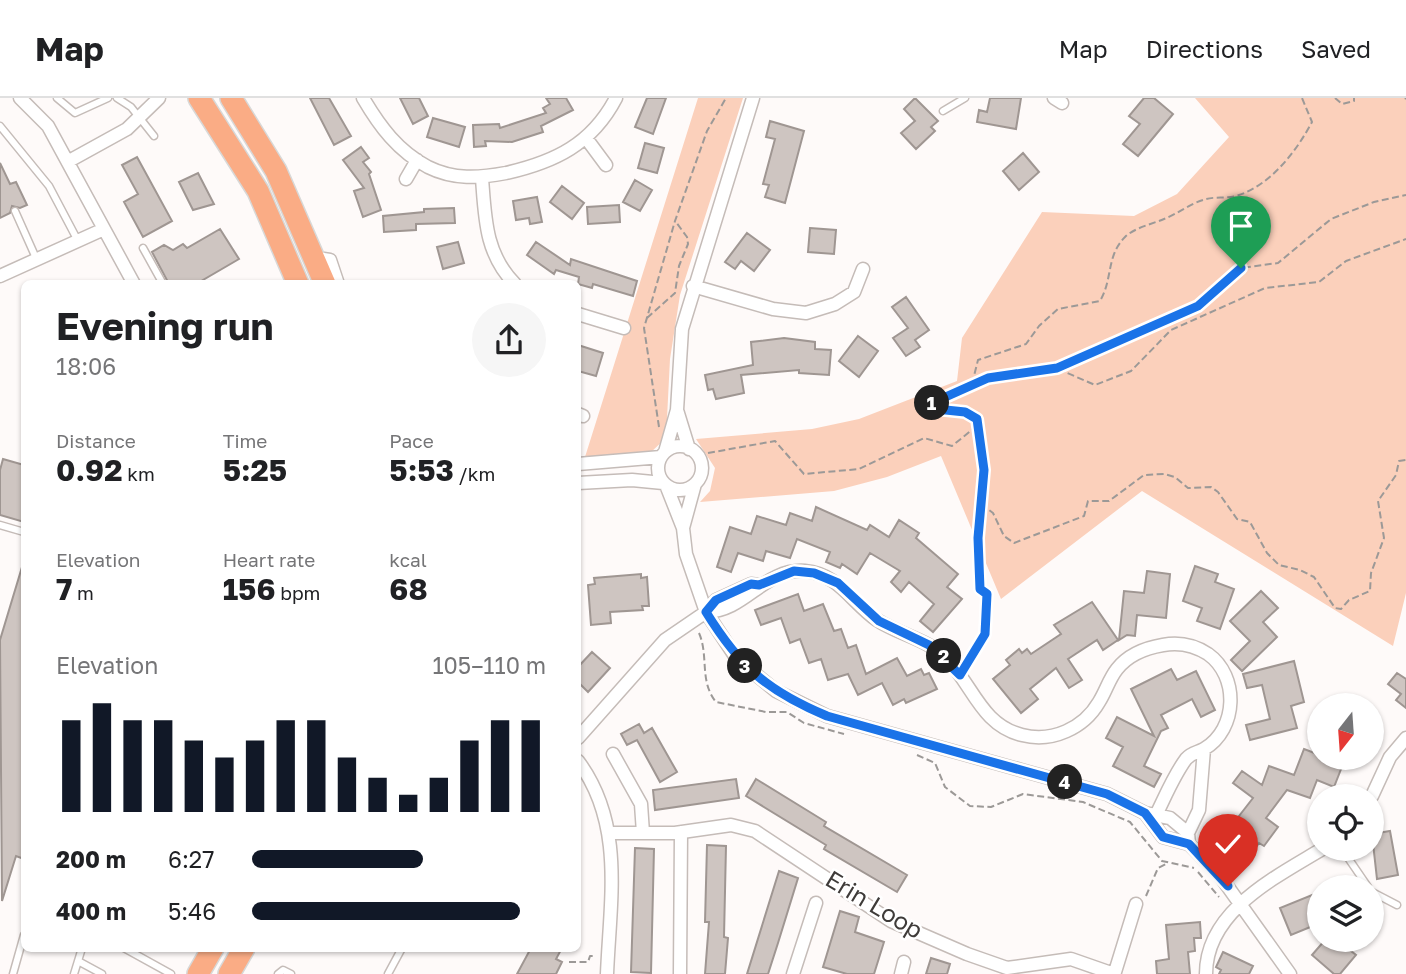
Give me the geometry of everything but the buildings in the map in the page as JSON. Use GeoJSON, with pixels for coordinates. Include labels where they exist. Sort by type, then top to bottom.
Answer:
{"type":"FeatureCollection","features":[{"type":"Feature","properties":{"kind":"highway"},"geometry":{"type":"LineString","coordinates":[[199,98],[258,191],[296,280]]}},
{"type":"Feature","properties":{"kind":"highway"},"geometry":{"type":"LineString","coordinates":[[231,98],[276,170],[325,280]]}},
{"type":"Feature","properties":{"kind":"highway"},"geometry":{"type":"LineString","coordinates":[[198,974],[211,952]]}},
{"type":"Feature","properties":{"kind":"highway"},"geometry":{"type":"LineString","coordinates":[[229,974],[242,952]]}},
{"type":"Feature","properties":{"kind":"street"},"geometry":{"type":"LineString","coordinates":[[20,98],[48,126],[132,280]]}},
{"type":"Feature","properties":{"kind":"street"},"geometry":{"type":"LineString","coordinates":[[69,161],[110,139],[139,119],[159,98]]}},
{"type":"Feature","properties":{"kind":"street"},"geometry":{"type":"LineString","coordinates":[[363,98],[382,129],[417,160],[448,174],[482,178],[544,164],[573,149],[609,111],[616,98]]}},
{"type":"Feature","properties":{"kind":"street"},"geometry":{"type":"LineString","coordinates":[[753,98],[693,286],[679,352],[677,410],[658,471],[683,528],[686,554],[706,612],[737,659],[776,691],[801,705],[827,716],[1107,794],[1150,814],[1170,818],[1240,901],[1290,974]]}},
{"type":"Feature","properties":{"kind":"street"},"geometry":{"type":"LineString","coordinates":[[586,138],[606,165]]}},
{"type":"Feature","properties":{"kind":"street"},"geometry":{"type":"LineString","coordinates":[[406,179],[417,160]]}},
{"type":"Feature","properties":{"kind":"street"},"geometry":{"type":"LineString","coordinates":[[482,178],[488,239],[504,273],[511,280]]}},
{"type":"Feature","properties":{"kind":"street"},"geometry":{"type":"LineString","coordinates":[[0,276],[104,229]]}},
{"type":"Feature","properties":{"kind":"street"},"geometry":{"type":"LineString","coordinates":[[317,258],[330,260],[337,280]]}},
{"type":"Feature","properties":{"kind":"street"},"geometry":{"type":"LineString","coordinates":[[693,286],[773,309],[806,313],[835,304],[854,292],[863,269]]}},
{"type":"Feature","properties":{"kind":"street"},"geometry":{"type":"LineString","coordinates":[[581,315],[624,328]]}},
{"type":"Feature","properties":{"kind":"street"},"geometry":{"type":"LineString","coordinates":[[677,410],[689,449],[701,463],[702,470],[695,484],[683,528]]}},
{"type":"Feature","properties":{"kind":"street"},"geometry":{"type":"LineString","coordinates":[[581,464],[663,454],[678,446],[689,449]]}},
{"type":"Feature","properties":{"kind":"street"},"geometry":{"type":"LineString","coordinates":[[581,483],[632,480],[665,484],[682,490],[695,484]]}},
{"type":"Feature","properties":{"kind":"street"},"geometry":{"type":"LineString","coordinates":[[581,735],[665,640],[706,612],[722,612],[756,592],[759,585],[794,571],[825,576],[838,583],[879,621],[940,653],[960,675],[986,715],[1001,726],[1024,736],[1047,736],[1069,730],[1089,716],[1117,669],[1130,656],[1159,645],[1190,646],[1217,661],[1227,676],[1231,692],[1225,724],[1204,749],[1199,810],[1188,839]]}},
{"type":"Feature","properties":{"kind":"street"},"geometry":{"type":"LineString","coordinates":[[1378,784],[1390,757],[1406,738]]}},
{"type":"Feature","properties":{"kind":"street"},"geometry":{"type":"LineString","coordinates":[[1150,814],[1184,763],[1195,751],[1204,749]]}},
{"type":"Feature","properties":{"kind":"street"},"geometry":{"type":"LineString","coordinates":[[613,754],[641,804],[643,833]]}},
{"type":"Feature","properties":{"kind":"street"},"geometry":{"type":"LineString","coordinates":[[581,766],[600,798],[610,833],[607,974]]}},
{"type":"Feature","properties":{"kind":"street"},"geometry":{"type":"LineString","coordinates":[[1150,814],[1163,837],[1188,839]]}},
{"type":"Feature","properties":{"kind":"street","name":"Erin Loop"},"geometry":{"type":"LineString","coordinates":[[610,833],[681,832],[726,825],[751,829],[898,925],[1002,967],[1066,958],[1115,973],[1136,904]]}},
{"type":"Feature","properties":{"kind":"street"},"geometry":{"type":"LineString","coordinates":[[680,974],[681,832]]}},
{"type":"Feature","properties":{"kind":"street"},"geometry":{"type":"LineString","coordinates":[[1206,974],[1206,962],[1212,947],[1240,901],[1307,859]]}},
{"type":"Feature","properties":{"kind":"street"},"geometry":{"type":"LineString","coordinates":[[793,974],[816,903]]}},
{"type":"Feature","properties":{"kind":"lane"},"geometry":{"type":"LineString","coordinates":[[57,98],[75,113],[108,98]]}},
{"type":"Feature","properties":{"kind":"lane"},"geometry":{"type":"LineString","coordinates":[[117,98],[131,107],[154,136]]}},
{"type":"Feature","properties":{"kind":"lane"},"geometry":{"type":"LineString","coordinates":[[943,111],[965,98]]}},
{"type":"Feature","properties":{"kind":"lane"},"geometry":{"type":"LineString","coordinates":[[0,126],[42,175],[78,241]]}},
{"type":"Feature","properties":{"kind":"lane"},"geometry":{"type":"LineString","coordinates":[[15,211],[36,258]]}},
{"type":"Feature","properties":{"kind":"lane"},"geometry":{"type":"LineString","coordinates":[[143,248],[161,280]]}},
{"type":"Feature","properties":{"kind":"lane"},"geometry":{"type":"LineString","coordinates":[[0,525],[21,531]]}},
{"type":"Feature","properties":{"kind":"lane"},"geometry":{"type":"LineString","coordinates":[[1384,898],[1397,905]]}},
{"type":"Feature","properties":{"kind":"lane"},"geometry":{"type":"LineString","coordinates":[[13,974],[21,946]]}},
{"type":"Feature","properties":{"kind":"lane"},"geometry":{"type":"LineString","coordinates":[[74,974],[81,952]]}},
{"type":"Feature","properties":{"kind":"lane"},"geometry":{"type":"LineString","coordinates":[[131,952],[171,974]]}},
{"type":"Feature","properties":{"kind":"lane"},"geometry":{"type":"LineString","coordinates":[[388,974],[400,952]]}},
{"type":"Feature","properties":{"kind":"lane"},"geometry":{"type":"LineString","coordinates":[[78,961],[102,974]]}},
{"type":"Feature","properties":{"kind":"lane"},"geometry":{"type":"LineString","coordinates":[[278,974],[283,970],[291,974]]}},
{"type":"Feature","properties":{"kind":"path"},"geometry":{"type":"LineString","coordinates":[[659,430],[651,360],[645,340],[647,318],[707,131],[726,98]]}},
{"type":"Feature","properties":{"kind":"path"},"geometry":{"type":"LineString","coordinates":[[972,385],[978,360],[1026,344],[1039,326],[1058,309],[1100,301],[1107,290],[1114,250],[1128,234],[1203,200],[1236,196],[1263,181],[1298,148],[1312,122],[1302,98]]}},
{"type":"Feature","properties":{"kind":"path"},"geometry":{"type":"LineString","coordinates":[[1335,98],[1342,104],[1354,101],[1354,98]]}},
{"type":"Feature","properties":{"kind":"path"},"geometry":{"type":"LineString","coordinates":[[960,675],[985,634],[987,594],[980,589],[979,564],[984,470],[977,419],[965,412],[936,409],[932,403],[988,378],[1057,368],[1198,306],[1241,268],[1278,263],[1331,219],[1374,202],[1406,195]]}},
{"type":"Feature","properties":{"kind":"path"},"geometry":{"type":"LineString","coordinates":[[647,318],[675,293],[679,266],[688,244],[687,237],[676,221]]}},
{"type":"Feature","properties":{"kind":"path"},"geometry":{"type":"LineString","coordinates":[[1057,368],[1095,385],[1131,371],[1171,330],[1265,288],[1319,282],[1346,261],[1406,239]]}},
{"type":"Feature","properties":{"kind":"path"},"geometry":{"type":"LineString","coordinates":[[708,453],[775,441],[804,474],[859,469],[924,438],[952,446],[978,425]]}},
{"type":"Feature","properties":{"kind":"path"},"geometry":{"type":"LineString","coordinates":[[981,504],[993,513],[1004,536],[1014,543],[1047,528],[1075,522],[1084,516],[1088,501],[1109,501],[1144,475],[1164,474],[1175,477],[1188,488],[1211,487],[1218,492],[1237,519],[1250,522],[1267,553],[1279,565],[1300,570],[1314,578],[1335,608],[1341,610],[1349,600],[1370,591],[1371,573],[1384,538],[1378,501],[1396,475],[1399,461],[1406,460]]}},
{"type":"Feature","properties":{"kind":"path"},"geometry":{"type":"LineString","coordinates":[[698,632],[704,647],[704,674],[716,702],[766,712],[787,712],[811,725],[849,735]]}},
{"type":"Feature","properties":{"kind":"path"},"geometry":{"type":"LineString","coordinates":[[908,752],[932,760],[945,787],[970,806],[985,809],[1023,794],[1083,802],[1130,822],[1157,857],[1166,863],[1194,867],[1223,901]]}},
{"type":"Feature","properties":{"kind":"path"},"geometry":{"type":"LineString","coordinates":[[1136,904],[1148,892],[1158,868],[1166,863]]}},
{"type":"Feature","properties":{"kind":"path"},"geometry":{"type":"LineString","coordinates":[[569,962],[588,962],[590,956],[596,956]]}},
{"type":"Feature","properties":{"kind":"shaded area"},"geometry":{"type":"Polygon","coordinates":[[[698,98],[743,98],[680,295],[670,359],[666,438],[650,453],[585,457],[698,98]]]}},
{"type":"Feature","properties":{"kind":"shaded area"},"geometry":{"type":"Polygon","coordinates":[[[1195,98],[1406,98],[1406,593],[1393,646],[1142,491],[1001,599],[941,456],[887,477],[834,491],[700,502],[710,491],[715,468],[696,439],[812,429],[859,419],[957,381],[962,338],[1042,212],[1134,216],[1177,194],[1229,137],[1195,98]]]}},
{"type":"Feature","properties":{"kind":"route"},"geometry":{"type":"LineString","coordinates":[[1228,886],[1189,844],[1182,845],[1163,837],[1145,813],[1107,794],[827,716],[801,705],[776,691],[737,659],[706,612],[716,600],[751,584],[759,585],[794,571],[814,573],[838,583],[856,603],[879,621],[929,645],[949,661],[960,675],[985,634],[987,594],[980,589],[978,538],[984,470],[977,419],[965,412],[936,409],[932,407],[932,403],[988,378],[1057,368],[1198,306],[1241,268]]}}]}
